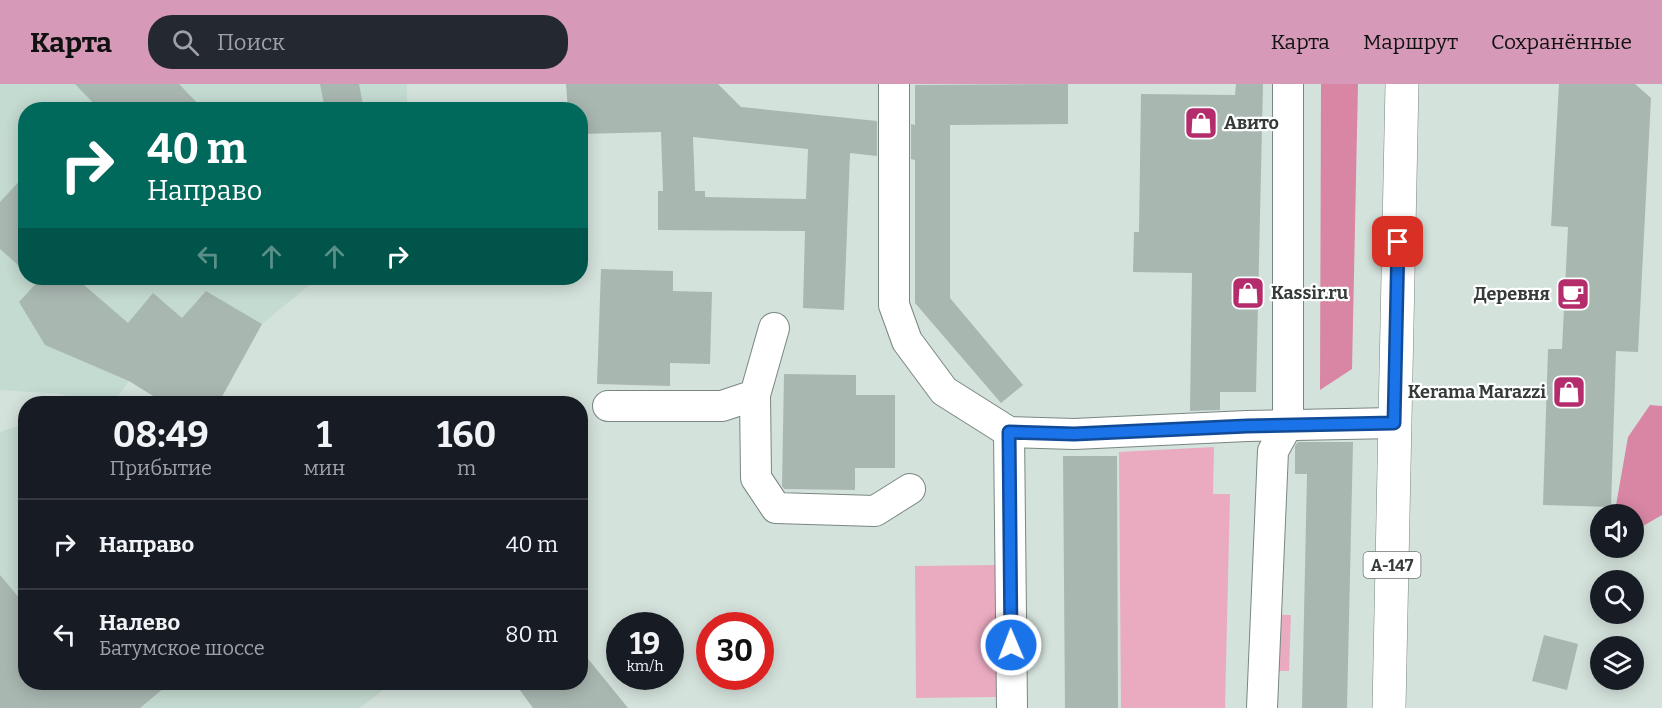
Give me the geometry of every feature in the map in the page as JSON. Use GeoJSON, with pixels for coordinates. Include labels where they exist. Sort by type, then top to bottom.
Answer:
{"type":"FeatureCollection","features":[{"type":"Feature","properties":{"kind":"highway","name":"А-147"},"geometry":{"type":"LineString","coordinates":[[1389,708],[1402,84]]}},
{"type":"Feature","properties":{"kind":"street"},"geometry":{"type":"LineString","coordinates":[[894,84],[894,305],[907,341],[944,391],[1009,432],[1074,434],[1287,424],[1394,423]]}},
{"type":"Feature","properties":{"kind":"street"},"geometry":{"type":"LineString","coordinates":[[1262,708],[1273,451],[1287,424],[1288,84]]}},
{"type":"Feature","properties":{"kind":"street"},"geometry":{"type":"LineString","coordinates":[[774,328],[755,395],[756,478],[776,508],[875,511],[910,489]]}},
{"type":"Feature","properties":{"kind":"street"},"geometry":{"type":"LineString","coordinates":[[608,406],[722,406],[755,395]]}},
{"type":"Feature","properties":{"kind":"street"},"geometry":{"type":"LineString","coordinates":[[1009,432],[1012,708]]}},
{"type":"Feature","properties":{"kind":"shaded area"},"geometry":{"type":"Polygon","coordinates":[[[0,84],[407,84],[407,102],[18,102],[18,285],[309,285],[262,324],[206,291],[118,396],[66,396],[0,390],[0,84]]]}},
{"type":"Feature","properties":{"kind":"shaded area"},"geometry":{"type":"Polygon","coordinates":[[[1321,84],[1358,84],[1352,369],[1320,390],[1321,84]]]}},
{"type":"Feature","properties":{"kind":"shaded area"},"geometry":{"type":"Polygon","coordinates":[[[1650,405],[1662,406],[1662,515],[1644,525],[1644,504],[1616,504],[1628,437],[1650,405]]]}},
{"type":"Feature","properties":{"kind":"shaded area"},"geometry":{"type":"Polygon","coordinates":[[[18,426],[18,690],[383,690],[360,708],[0,708],[0,432],[18,426]]]}},
{"type":"Feature","properties":{"kind":"shaded area"},"geometry":{"type":"Polygon","coordinates":[[[1214,447],[1213,494],[1230,494],[1225,708],[1121,708],[1119,452],[1214,447]]]}},
{"type":"Feature","properties":{"kind":"shaded area"},"geometry":{"type":"Polygon","coordinates":[[[996,565],[997,697],[916,698],[915,566],[996,565]]]}},
{"type":"Feature","properties":{"kind":"shaded area"},"geometry":{"type":"Polygon","coordinates":[[[1279,615],[1291,615],[1289,671],[1277,671],[1279,615]]]}},
{"type":"Feature","properties":{"kind":"building"},"geometry":{"type":"Polygon","coordinates":[[[75,84],[179,84],[196,102],[92,102],[75,84]]]}},
{"type":"Feature","properties":{"kind":"building"},"geometry":{"type":"Polygon","coordinates":[[[320,84],[359,84],[362,102],[323,102],[320,84]]]}},
{"type":"Feature","properties":{"kind":"building"},"geometry":{"type":"Polygon","coordinates":[[[566,84],[718,84],[741,107],[877,121],[877,156],[850,153],[844,310],[803,308],[805,231],[658,230],[658,191],[663,191],[661,132],[588,134],[588,102],[567,102],[566,84]],[[693,137],[695,191],[705,191],[705,197],[806,199],[808,149],[693,137]]]}},
{"type":"Feature","properties":{"kind":"building"},"geometry":{"type":"Polygon","coordinates":[[[1068,84],[1068,124],[950,125],[950,298],[1023,385],[1001,403],[915,303],[915,160],[911,159],[911,124],[915,125],[915,85],[1068,84]]]}},
{"type":"Feature","properties":{"kind":"building"},"geometry":{"type":"Polygon","coordinates":[[[1236,84],[1263,84],[1256,392],[1220,392],[1220,410],[1190,411],[1192,273],[1133,272],[1134,232],[1139,232],[1141,94],[1235,95],[1236,84]]]}},
{"type":"Feature","properties":{"kind":"building"},"geometry":{"type":"Polygon","coordinates":[[[1559,84],[1635,84],[1651,98],[1638,352],[1616,351],[1611,504],[1590,504],[1590,506],[1543,505],[1548,349],[1562,349],[1568,227],[1551,226],[1559,84]]]}},
{"type":"Feature","properties":{"kind":"building"},"geometry":{"type":"Polygon","coordinates":[[[18,183],[18,265],[0,249],[0,202],[18,183]]]}},
{"type":"Feature","properties":{"kind":"building"},"geometry":{"type":"Polygon","coordinates":[[[601,269],[673,271],[673,291],[712,292],[710,364],[670,363],[670,386],[597,384],[601,269]]]}},
{"type":"Feature","properties":{"kind":"building"},"geometry":{"type":"Polygon","coordinates":[[[35,285],[84,285],[128,323],[153,293],[182,318],[206,291],[262,324],[222,396],[153,396],[129,381],[45,345],[19,302],[35,285]]]}},
{"type":"Feature","properties":{"kind":"building"},"geometry":{"type":"Polygon","coordinates":[[[784,374],[856,375],[856,395],[895,395],[895,468],[855,468],[855,490],[784,489],[782,486],[784,374]]]}},
{"type":"Feature","properties":{"kind":"building"},"geometry":{"type":"Polygon","coordinates":[[[1298,442],[1353,442],[1347,708],[1302,708],[1307,474],[1295,474],[1295,446],[1298,442]]]}},
{"type":"Feature","properties":{"kind":"building"},"geometry":{"type":"Polygon","coordinates":[[[1063,456],[1117,456],[1118,708],[1065,708],[1063,456]]]}},
{"type":"Feature","properties":{"kind":"building"},"geometry":{"type":"Polygon","coordinates":[[[0,575],[18,596],[18,690],[161,690],[140,708],[0,708],[0,575]]]}},
{"type":"Feature","properties":{"kind":"building"},"geometry":{"type":"Polygon","coordinates":[[[1544,635],[1578,644],[1567,690],[1532,681],[1544,635]]]}},
{"type":"Feature","properties":{"kind":"building"},"geometry":{"type":"Polygon","coordinates":[[[588,659],[606,681],[606,690],[613,690],[628,708],[533,708],[520,690],[588,690],[588,659]]]}},
{"type":"Feature","properties":{"kind":"place","name":"Авито"},"geometry":{"type":"Point","coordinates":[1201,123]}},
{"type":"Feature","properties":{"kind":"place","name":"Kassir.ru"},"geometry":{"type":"Point","coordinates":[1248,293]}},
{"type":"Feature","properties":{"kind":"place","name":"Деревня"},"geometry":{"type":"Point","coordinates":[1573,294]}},
{"type":"Feature","properties":{"kind":"place","name":"Kerama Marazzi"},"geometry":{"type":"Point","coordinates":[1569,392]}},
{"type":"Feature","properties":{"kind":"route"},"geometry":{"type":"LineString","coordinates":[[1011,645],[1009,432],[1074,434],[1247,426],[1394,423],[1398,242]]}}]}
